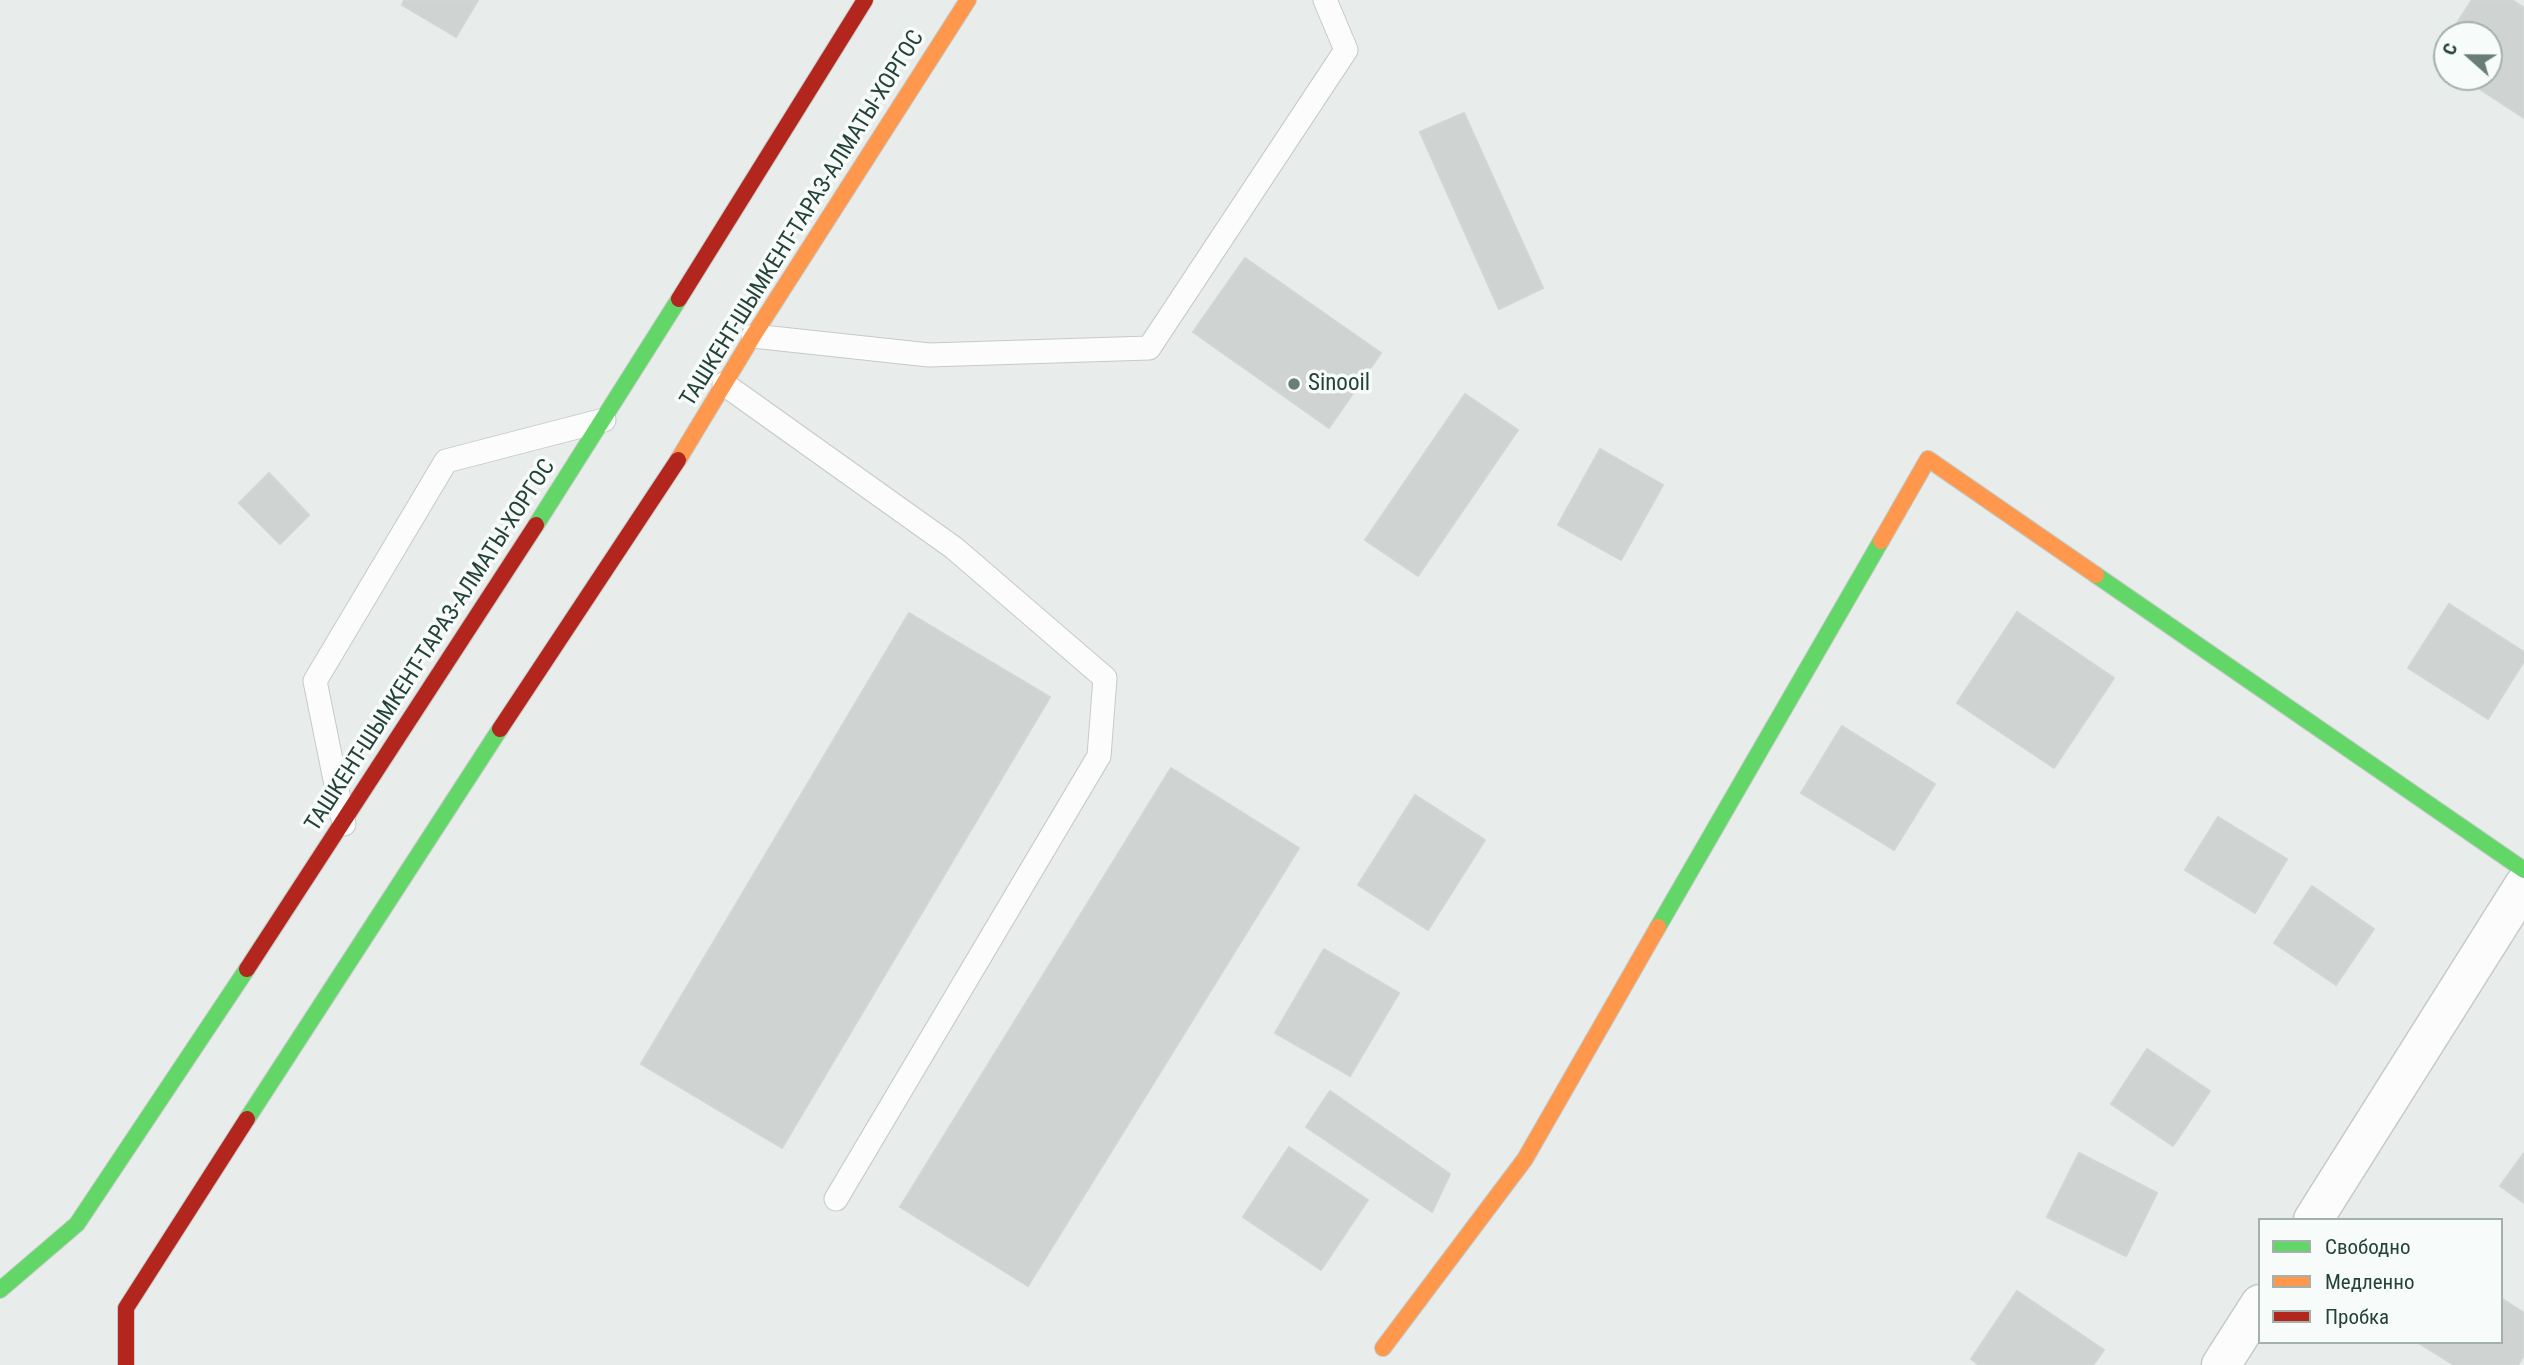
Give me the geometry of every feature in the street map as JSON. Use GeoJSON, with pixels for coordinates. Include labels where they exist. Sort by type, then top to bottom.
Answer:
{"type":"FeatureCollection","features":[{"type":"Feature","properties":{"kind":"main road","name":"ТАШКЕНТ-ШЫМКЕНТ-ТАРАЗ-АЛМАТЫ-ХОРГОС"},"geometry":{"type":"LineString","coordinates":[[0,1290],[78,1224],[344,824],[604,420],[865,0]]}},
{"type":"Feature","properties":{"kind":"main road","name":"ТАШКЕНТ-ШЫМКЕНТ-ТАРАЗ-АЛМАТЫ-ХОРГОС"},"geometry":{"type":"LineString","coordinates":[[126,1365],[126,1308],[408,867],[682,454],[753,336],[968,0]]}},
{"type":"Feature","properties":{"kind":"main road"},"geometry":{"type":"LineString","coordinates":[[1382,1348],[1525,1159],[1928,459],[2524,870]]}},
{"type":"Feature","properties":{"kind":"street"},"geometry":{"type":"LineString","coordinates":[[2314,1218],[2524,884]]}},
{"type":"Feature","properties":{"kind":"street"},"geometry":{"type":"LineString","coordinates":[[2221,1365],[2258,1307]]}},
{"type":"Feature","properties":{"kind":"lane"},"geometry":{"type":"LineString","coordinates":[[753,336],[929,355],[1149,348],[1346,50],[1325,0]]}},
{"type":"Feature","properties":{"kind":"lane"},"geometry":{"type":"LineString","coordinates":[[724,384],[954,548],[1105,678],[1100,756],[836,1199]]}},
{"type":"Feature","properties":{"kind":"lane"},"geometry":{"type":"LineString","coordinates":[[344,824],[314,681],[446,461],[604,420]]}},
{"type":"Feature","properties":{"kind":"building"},"geometry":{"type":"Polygon","coordinates":[[[404,0],[478,0],[456,37],[402,5],[404,0]]]}},
{"type":"Feature","properties":{"kind":"building"},"geometry":{"type":"Polygon","coordinates":[[[2472,0],[2512,0],[2524,8],[2524,118],[2483,91],[2503,91],[2503,21],[2458,21],[2472,0]]]}},
{"type":"Feature","properties":{"kind":"building"},"geometry":{"type":"Polygon","coordinates":[[[1464,113],[1543,288],[1499,309],[1420,132],[1464,113]]]}},
{"type":"Feature","properties":{"kind":"building"},"geometry":{"type":"Polygon","coordinates":[[[1245,258],[1381,353],[1329,428],[1193,332],[1245,258]]]}},
{"type":"Feature","properties":{"kind":"building"},"geometry":{"type":"Polygon","coordinates":[[[1465,394],[1518,430],[1418,576],[1365,540],[1465,394]]]}},
{"type":"Feature","properties":{"kind":"building"},"geometry":{"type":"Polygon","coordinates":[[[1600,449],[1663,485],[1621,560],[1558,525],[1600,449]]]}},
{"type":"Feature","properties":{"kind":"building"},"geometry":{"type":"Polygon","coordinates":[[[269,473],[309,515],[280,544],[239,503],[269,473]]]}},
{"type":"Feature","properties":{"kind":"building"},"geometry":{"type":"Polygon","coordinates":[[[2449,604],[2524,652],[2524,661],[2488,719],[2408,668],[2449,604]]]}},
{"type":"Feature","properties":{"kind":"building"},"geometry":{"type":"Polygon","coordinates":[[[2017,612],[2114,678],[2054,768],[1957,703],[2017,612]]]}},
{"type":"Feature","properties":{"kind":"building"},"geometry":{"type":"Polygon","coordinates":[[[909,613],[1050,697],[782,1148],[641,1064],[909,613]]]}},
{"type":"Feature","properties":{"kind":"building"},"geometry":{"type":"Polygon","coordinates":[[[1842,726],[1935,784],[1894,850],[1801,793],[1842,726]]]}},
{"type":"Feature","properties":{"kind":"building"},"geometry":{"type":"Polygon","coordinates":[[[1171,768],[1299,848],[1028,1286],[900,1207],[1171,768]]]}},
{"type":"Feature","properties":{"kind":"building"},"geometry":{"type":"Polygon","coordinates":[[[1415,795],[1485,840],[1428,930],[1358,885],[1415,795]]]}},
{"type":"Feature","properties":{"kind":"building"},"geometry":{"type":"Polygon","coordinates":[[[2218,817],[2287,859],[2255,913],[2185,870],[2218,817]]]}},
{"type":"Feature","properties":{"kind":"building"},"geometry":{"type":"Polygon","coordinates":[[[2312,886],[2374,929],[2336,985],[2274,943],[2312,886]]]}},
{"type":"Feature","properties":{"kind":"building"},"geometry":{"type":"Polygon","coordinates":[[[1324,949],[1399,993],[1350,1076],[1275,1033],[1324,949]]]}},
{"type":"Feature","properties":{"kind":"building"},"geometry":{"type":"Polygon","coordinates":[[[2147,1049],[2210,1091],[2173,1146],[2111,1104],[2147,1049]]]}},
{"type":"Feature","properties":{"kind":"building"},"geometry":{"type":"Polygon","coordinates":[[[1330,1091],[1450,1174],[1432,1212],[1306,1127],[1330,1091]]]}},
{"type":"Feature","properties":{"kind":"building"},"geometry":{"type":"Polygon","coordinates":[[[1289,1147],[1368,1200],[1321,1270],[1243,1217],[1289,1147]]]}},
{"type":"Feature","properties":{"kind":"building"},"geometry":{"type":"Polygon","coordinates":[[[2079,1153],[2157,1193],[2126,1256],[2047,1217],[2079,1153]]]}},
{"type":"Feature","properties":{"kind":"building"},"geometry":{"type":"Polygon","coordinates":[[[2524,1153],[2524,1203],[2500,1186],[2524,1153]]]}},
{"type":"Feature","properties":{"kind":"building"},"geometry":{"type":"Polygon","coordinates":[[[2017,1291],[2104,1350],[2093,1365],[1979,1365],[1971,1359],[2017,1291]]]}},
{"type":"Feature","properties":{"kind":"building"},"geometry":{"type":"Polygon","coordinates":[[[2503,1299],[2524,1313],[2524,1355],[2518,1365],[2454,1365],[2420,1344],[2503,1344],[2503,1299]]]}},
{"type":"Feature","properties":{"kind":"traffic: fast"},"geometry":{"type":"LineString","coordinates":[[536,525],[679,299]]}},
{"type":"Feature","properties":{"kind":"traffic: fast"},"geometry":{"type":"LineString","coordinates":[[1658,927],[1881,541]]}},
{"type":"Feature","properties":{"kind":"traffic: fast"},"geometry":{"type":"LineString","coordinates":[[2096,575],[2524,870]]}},
{"type":"Feature","properties":{"kind":"traffic: fast"},"geometry":{"type":"LineString","coordinates":[[247,1119],[500,729]]}},
{"type":"Feature","properties":{"kind":"traffic: fast"},"geometry":{"type":"LineString","coordinates":[[0,1290],[77,1224],[247,969]]}},
{"type":"Feature","properties":{"kind":"traffic: slow"},"geometry":{"type":"LineString","coordinates":[[678,460],[753,336],[968,0]]}},
{"type":"Feature","properties":{"kind":"traffic: slow"},"geometry":{"type":"LineString","coordinates":[[1881,541],[1928,459],[2096,575]]}},
{"type":"Feature","properties":{"kind":"traffic: slow"},"geometry":{"type":"LineString","coordinates":[[1383,1348],[1525,1159],[1658,927]]}},
{"type":"Feature","properties":{"kind":"traffic: jam"},"geometry":{"type":"LineString","coordinates":[[679,299],[865,0]]}},
{"type":"Feature","properties":{"kind":"traffic: jam"},"geometry":{"type":"LineString","coordinates":[[500,729],[678,460]]}},
{"type":"Feature","properties":{"kind":"traffic: jam"},"geometry":{"type":"LineString","coordinates":[[247,969],[536,525]]}},
{"type":"Feature","properties":{"kind":"traffic: jam"},"geometry":{"type":"LineString","coordinates":[[126,1365],[126,1308],[247,1119]]}},
{"type":"Feature","properties":{"kind":"place","name":"Sinooil"},"geometry":{"type":"Point","coordinates":[1294,384]}}]}
